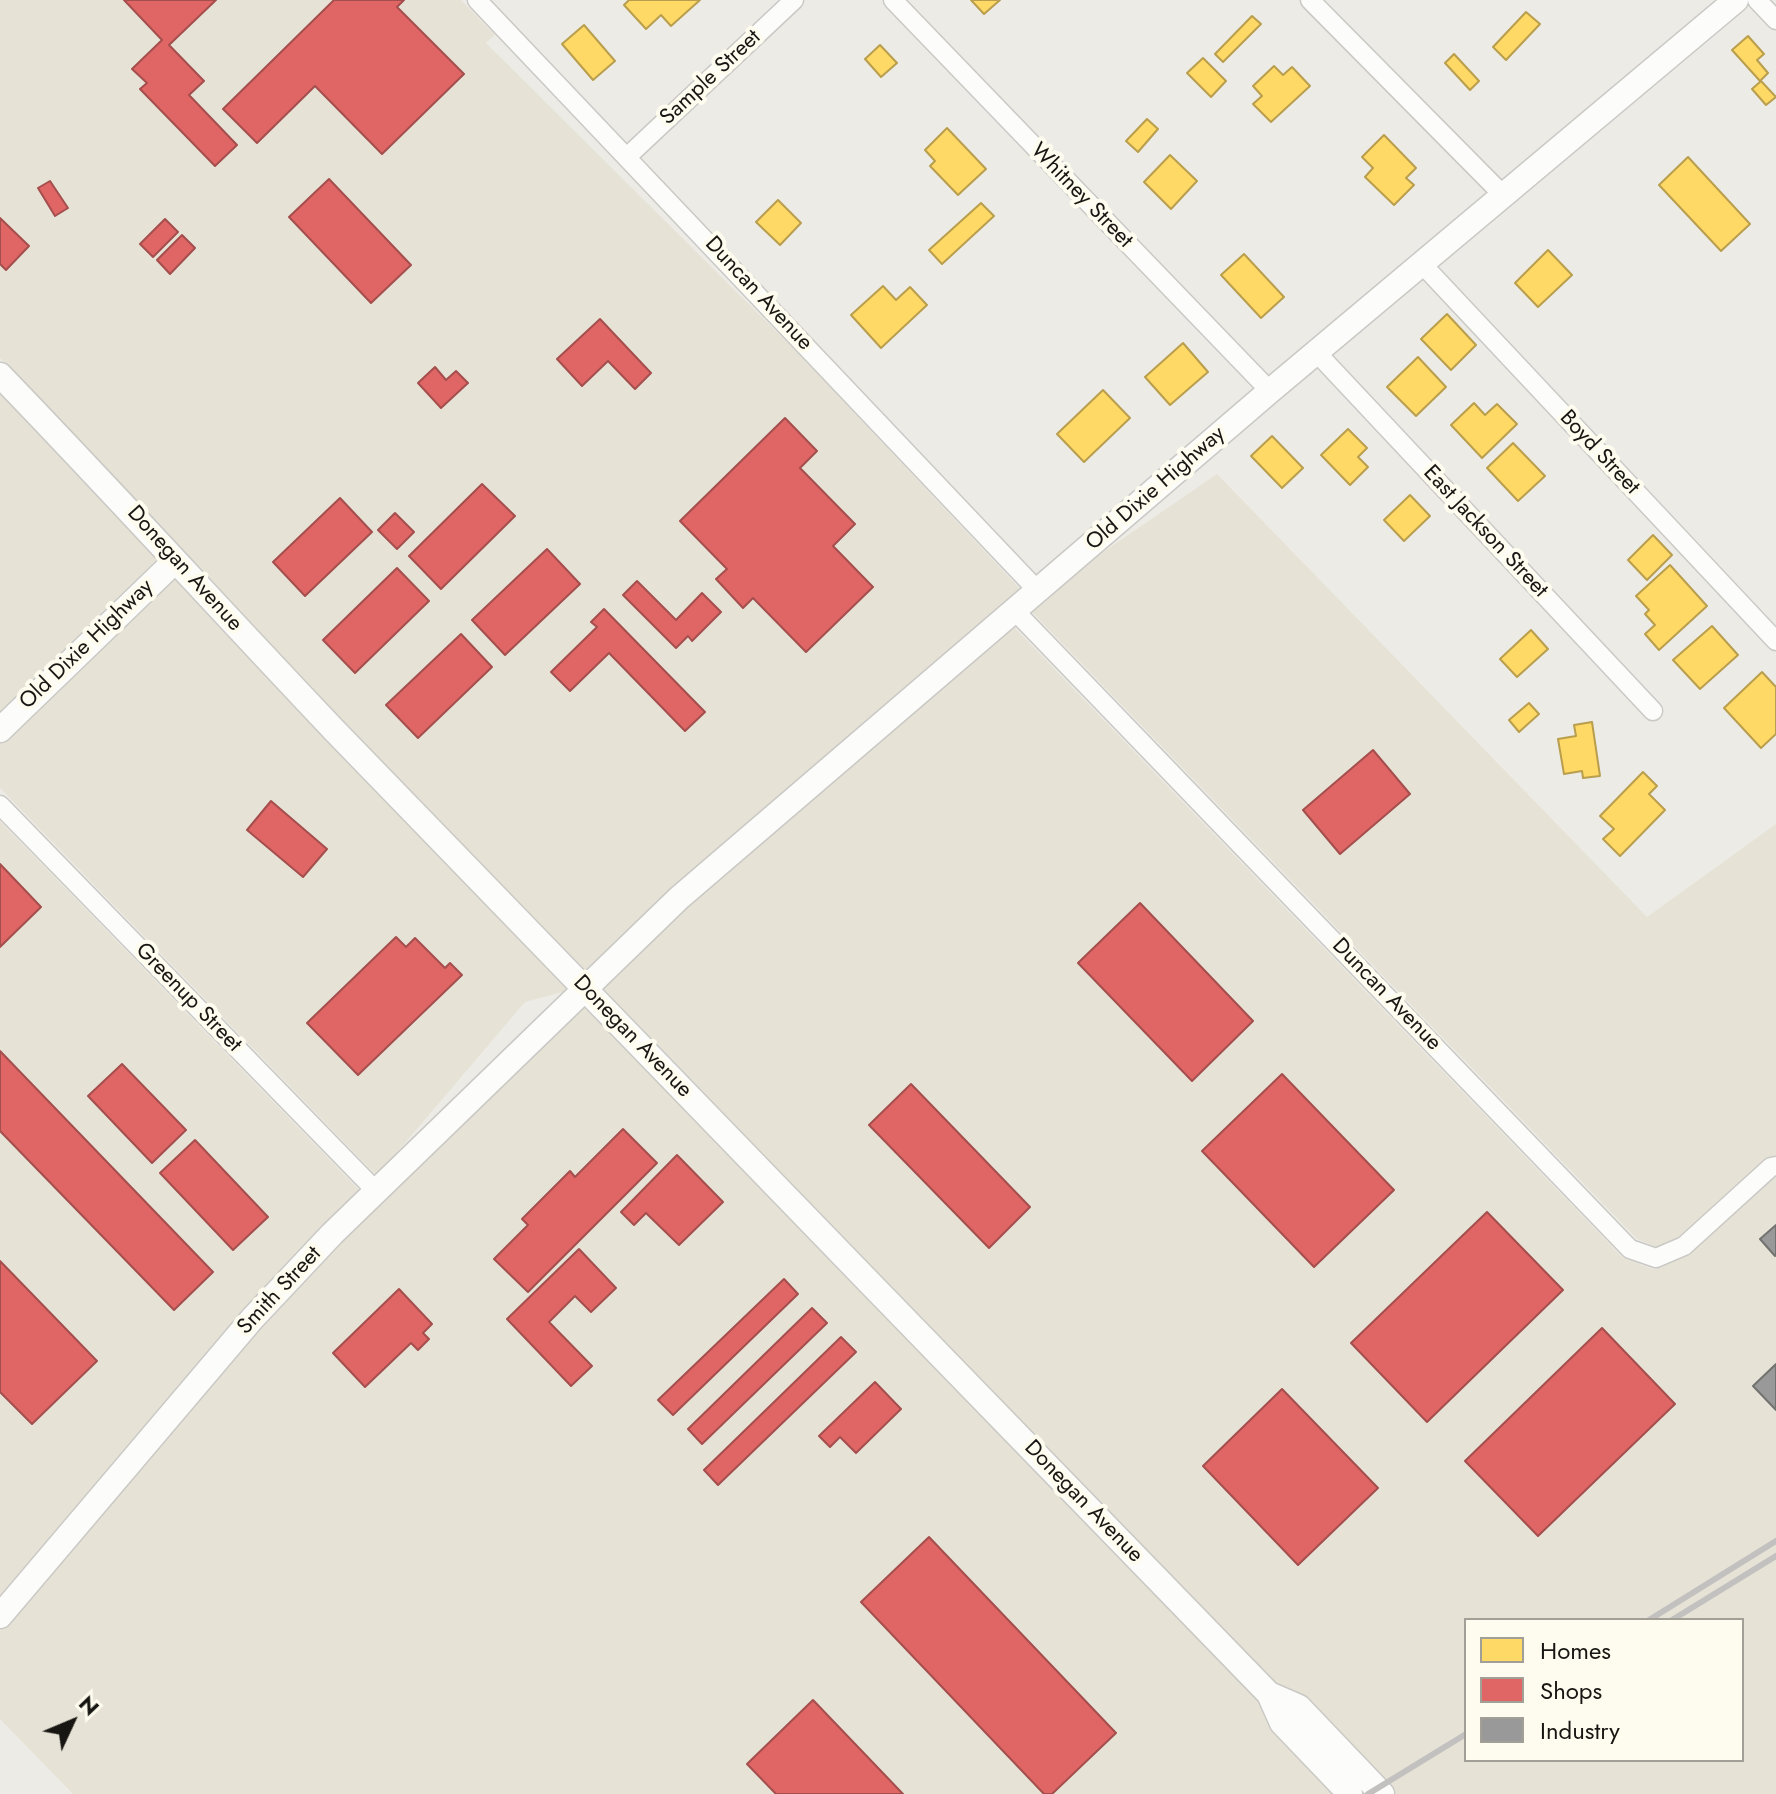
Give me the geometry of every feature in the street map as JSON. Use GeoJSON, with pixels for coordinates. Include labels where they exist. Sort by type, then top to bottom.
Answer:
{"type":"FeatureCollection","features":[{"type":"Feature","properties":{"kind":"street","name":"Duncan Avenue"},"geometry":{"type":"LineString","coordinates":[[477,0],[1038,591]]}},
{"type":"Feature","properties":{"kind":"street","name":"Sample Street"},"geometry":{"type":"LineString","coordinates":[[628,156],[794,0]]}},
{"type":"Feature","properties":{"kind":"street","name":"Whitney Street"},"geometry":{"type":"LineString","coordinates":[[893,0],[1270,391]]}},
{"type":"Feature","properties":{"kind":"street"},"geometry":{"type":"LineString","coordinates":[[1310,0],[1504,196]]}},
{"type":"Feature","properties":{"kind":"street"},"geometry":{"type":"LineString","coordinates":[[1757,0],[1776,20]]}},
{"type":"Feature","properties":{"kind":"street","name":"Old Dixie Highway"},"geometry":{"type":"LineString","coordinates":[[586,989],[679,898],[1270,391],[1730,2]]}},
{"type":"Feature","properties":{"kind":"street","name":"Boyd Street"},"geometry":{"type":"LineString","coordinates":[[1422,264],[1776,641]]}},
{"type":"Feature","properties":{"kind":"street","name":"East Jackson Street"},"geometry":{"type":"LineString","coordinates":[[1317,353],[1653,711]]}},
{"type":"Feature","properties":{"kind":"street","name":"Donegan Avenue"},"geometry":{"type":"LineString","coordinates":[[0,375],[586,989],[1269,1694],[1282,1723],[1350,1794]]}},
{"type":"Feature","properties":{"kind":"street","name":"Old Dixie Highway"},"geometry":{"type":"LineString","coordinates":[[0,730],[175,561]]}},
{"type":"Feature","properties":{"kind":"street","name":"Duncan Avenue"},"geometry":{"type":"LineString","coordinates":[[1015,611],[1630,1249],[1656,1258],[1684,1246],[1771,1167],[1776,1166]]}},
{"type":"Feature","properties":{"kind":"street","name":"Greenup Street"},"geometry":{"type":"LineString","coordinates":[[0,805],[376,1191]]}},
{"type":"Feature","properties":{"kind":"street","name":"Smith Street"},"geometry":{"type":"LineString","coordinates":[[0,1616],[252,1319],[376,1191],[586,989]]}},
{"type":"Feature","properties":{"kind":"street","name":"Donegan Avenue"},"geometry":{"type":"LineString","coordinates":[[1269,1694],[1299,1707],[1382,1794]]}},
{"type":"Feature","properties":{"kind":"shaded area"},"geometry":{"type":"Polygon","coordinates":[[[0,0],[461,0],[495,35],[486,43],[799,354],[1022,591],[570,990],[525,1002],[377,1176],[0,788],[0,744],[173,576],[494,910],[461,844],[0,358],[0,0]]]}},
{"type":"Feature","properties":{"kind":"shaded area"},"geometry":{"type":"Polygon","coordinates":[[[0,392],[160,561],[0,716],[0,392]]]}},
{"type":"Feature","properties":{"kind":"shaded area"},"geometry":{"type":"Polygon","coordinates":[[[1217,474],[1647,917],[1776,824],[1776,1155],[1764,1160],[1679,1237],[1657,1247],[1637,1239],[1031,611],[1080,568],[1217,474]]]}},
{"type":"Feature","properties":{"kind":"shaded area"},"geometry":{"type":"Polygon","coordinates":[[[1013,626],[1622,1257],[1652,1269],[1687,1256],[1776,1177],[1776,1794],[1381,1794],[601,989],[686,905],[1013,626]]]}},
{"type":"Feature","properties":{"kind":"shaded area"},"geometry":{"type":"Polygon","coordinates":[[[0,821],[361,1192],[0,1601],[0,821]]]}},
{"type":"Feature","properties":{"kind":"shaded area"},"geometry":{"type":"Polygon","coordinates":[[[584,1005],[1349,1794],[73,1794],[0,1719],[0,1631],[260,1326],[339,1241],[584,1005]]]}},
{"type":"Feature","properties":{"kind":"building: Homes"},"geometry":{"type":"Polygon","coordinates":[[[629,0],[700,0],[671,26],[661,15],[646,29],[624,5],[629,0]]]}},
{"type":"Feature","properties":{"kind":"building: Homes"},"geometry":{"type":"Polygon","coordinates":[[[971,0],[1000,0],[984,14],[971,0]]]}},
{"type":"Feature","properties":{"kind":"building: Homes"},"geometry":{"type":"Polygon","coordinates":[[[1526,12],[1540,24],[1506,60],[1493,47],[1526,12]]]}},
{"type":"Feature","properties":{"kind":"building: Homes"},"geometry":{"type":"Polygon","coordinates":[[[1252,16],[1261,24],[1223,62],[1215,54],[1252,16]]]}},
{"type":"Feature","properties":{"kind":"building: Homes"},"geometry":{"type":"Polygon","coordinates":[[[584,25],[615,61],[593,80],[562,44],[584,25]]]}},
{"type":"Feature","properties":{"kind":"building: Homes"},"geometry":{"type":"Polygon","coordinates":[[[1748,36],[1764,54],[1757,60],[1768,73],[1760,81],[1732,50],[1748,36]]]}},
{"type":"Feature","properties":{"kind":"building: Homes"},"geometry":{"type":"Polygon","coordinates":[[[880,45],[897,63],[881,77],[865,59],[880,45]]]}},
{"type":"Feature","properties":{"kind":"building: Homes"},"geometry":{"type":"Polygon","coordinates":[[[1454,54],[1479,81],[1470,90],[1445,63],[1454,54]]]}},
{"type":"Feature","properties":{"kind":"building: Homes"},"geometry":{"type":"Polygon","coordinates":[[[1203,58],[1226,81],[1211,97],[1187,73],[1203,58]]]}},
{"type":"Feature","properties":{"kind":"building: Homes"},"geometry":{"type":"Polygon","coordinates":[[[1274,66],[1283,75],[1292,67],[1310,86],[1271,122],[1253,104],[1262,96],[1253,86],[1274,66]]]}},
{"type":"Feature","properties":{"kind":"building: Homes"},"geometry":{"type":"Polygon","coordinates":[[[1761,81],[1776,97],[1766,105],[1752,89],[1761,81]]]}},
{"type":"Feature","properties":{"kind":"building: Homes"},"geometry":{"type":"Polygon","coordinates":[[[1147,119],[1158,129],[1138,152],[1126,141],[1147,119]]]}},
{"type":"Feature","properties":{"kind":"building: Homes"},"geometry":{"type":"Polygon","coordinates":[[[947,128],[986,169],[958,195],[930,166],[935,161],[925,150],[947,128]]]}},
{"type":"Feature","properties":{"kind":"building: Homes"},"geometry":{"type":"Polygon","coordinates":[[[1384,135],[1416,168],[1406,178],[1414,185],[1394,205],[1365,177],[1373,168],[1362,157],[1384,135]]]}},
{"type":"Feature","properties":{"kind":"building: Homes"},"geometry":{"type":"Polygon","coordinates":[[[1170,155],[1197,181],[1171,209],[1144,182],[1170,155]]]}},
{"type":"Feature","properties":{"kind":"building: Homes"},"geometry":{"type":"Polygon","coordinates":[[[1688,157],[1750,224],[1721,251],[1659,185],[1688,157]]]}},
{"type":"Feature","properties":{"kind":"building: Homes"},"geometry":{"type":"Polygon","coordinates":[[[778,200],[801,223],[780,245],[756,222],[778,200]]]}},
{"type":"Feature","properties":{"kind":"building: Homes"},"geometry":{"type":"Polygon","coordinates":[[[981,203],[994,216],[942,264],[929,250],[981,203]]]}},
{"type":"Feature","properties":{"kind":"building: Homes"},"geometry":{"type":"Polygon","coordinates":[[[1548,250],[1572,275],[1538,307],[1515,283],[1548,250]]]}},
{"type":"Feature","properties":{"kind":"building: Homes"},"geometry":{"type":"Polygon","coordinates":[[[1244,254],[1284,297],[1261,318],[1221,275],[1244,254]]]}},
{"type":"Feature","properties":{"kind":"building: Homes"},"geometry":{"type":"Polygon","coordinates":[[[883,286],[896,300],[910,287],[927,305],[881,348],[851,315],[883,286]]]}},
{"type":"Feature","properties":{"kind":"building: Homes"},"geometry":{"type":"Polygon","coordinates":[[[1447,314],[1476,345],[1451,370],[1421,339],[1447,314]]]}},
{"type":"Feature","properties":{"kind":"building: Homes"},"geometry":{"type":"Polygon","coordinates":[[[1183,343],[1208,372],[1170,405],[1145,377],[1183,343]]]}},
{"type":"Feature","properties":{"kind":"building: Homes"},"geometry":{"type":"Polygon","coordinates":[[[1418,357],[1446,387],[1416,416],[1387,387],[1418,357]]]}},
{"type":"Feature","properties":{"kind":"building: Homes"},"geometry":{"type":"Polygon","coordinates":[[[1103,390],[1130,418],[1084,462],[1057,434],[1103,390]]]}},
{"type":"Feature","properties":{"kind":"building: Homes"},"geometry":{"type":"Polygon","coordinates":[[[1474,403],[1485,415],[1497,404],[1517,424],[1482,458],[1451,425],[1474,403]]]}},
{"type":"Feature","properties":{"kind":"building: Homes"},"geometry":{"type":"Polygon","coordinates":[[[1348,429],[1367,448],[1358,457],[1368,467],[1350,485],[1321,455],[1348,429]]]}},
{"type":"Feature","properties":{"kind":"building: Homes"},"geometry":{"type":"Polygon","coordinates":[[[1272,436],[1303,468],[1282,488],[1251,456],[1272,436]]]}},
{"type":"Feature","properties":{"kind":"building: Homes"},"geometry":{"type":"Polygon","coordinates":[[[1513,443],[1545,476],[1518,501],[1487,468],[1513,443]]]}},
{"type":"Feature","properties":{"kind":"building: Homes"},"geometry":{"type":"Polygon","coordinates":[[[1410,495],[1430,516],[1404,541],[1384,520],[1410,495]]]}},
{"type":"Feature","properties":{"kind":"building: Homes"},"geometry":{"type":"Polygon","coordinates":[[[1653,535],[1672,555],[1647,580],[1628,560],[1653,535]]]}},
{"type":"Feature","properties":{"kind":"building: Homes"},"geometry":{"type":"Polygon","coordinates":[[[1670,565],[1707,606],[1659,650],[1645,634],[1655,625],[1645,614],[1649,610],[1636,596],[1670,565]]]}},
{"type":"Feature","properties":{"kind":"building: Homes"},"geometry":{"type":"Polygon","coordinates":[[[1712,626],[1738,655],[1700,689],[1673,660],[1712,626]]]}},
{"type":"Feature","properties":{"kind":"building: Homes"},"geometry":{"type":"Polygon","coordinates":[[[1531,630],[1548,649],[1517,677],[1500,659],[1531,630]]]}},
{"type":"Feature","properties":{"kind":"building: Homes"},"geometry":{"type":"Polygon","coordinates":[[[1762,672],[1776,687],[1776,734],[1761,748],[1724,708],[1762,672]]]}},
{"type":"Feature","properties":{"kind":"building: Homes"},"geometry":{"type":"Polygon","coordinates":[[[1529,703],[1539,714],[1519,732],[1509,720],[1529,703]]]}},
{"type":"Feature","properties":{"kind":"building: Homes"},"geometry":{"type":"Polygon","coordinates":[[[1592,722],[1600,776],[1583,778],[1582,771],[1564,774],[1558,739],[1576,736],[1574,725],[1592,722]]]}},
{"type":"Feature","properties":{"kind":"building: Homes"},"geometry":{"type":"Polygon","coordinates":[[[1643,772],[1657,786],[1649,794],[1665,810],[1620,856],[1603,839],[1614,829],[1600,816],[1643,772]]]}},
{"type":"Feature","properties":{"kind":"building: Shops"},"geometry":{"type":"Polygon","coordinates":[[[124,0],[216,0],[169,45],[204,81],[189,95],[237,145],[215,166],[140,89],[147,83],[132,69],[162,40],[124,0]]]}},
{"type":"Feature","properties":{"kind":"building: Shops"},"geometry":{"type":"Polygon","coordinates":[[[334,0],[404,0],[397,7],[464,74],[382,154],[315,86],[257,143],[223,109],[334,0]]]}},
{"type":"Feature","properties":{"kind":"building: Shops"},"geometry":{"type":"Polygon","coordinates":[[[329,179],[411,265],[371,303],[289,217],[329,179]]]}},
{"type":"Feature","properties":{"kind":"building: Shops"},"geometry":{"type":"Polygon","coordinates":[[[50,181],[68,208],[55,216],[38,188],[50,181]]]}},
{"type":"Feature","properties":{"kind":"building: Shops"},"geometry":{"type":"Polygon","coordinates":[[[0,218],[29,246],[6,270],[0,264],[0,218]]]}},
{"type":"Feature","properties":{"kind":"building: Shops"},"geometry":{"type":"Polygon","coordinates":[[[165,219],[178,232],[153,257],[140,244],[165,219]]]}},
{"type":"Feature","properties":{"kind":"building: Shops"},"geometry":{"type":"Polygon","coordinates":[[[182,235],[195,248],[170,274],[157,260],[182,235]]]}},
{"type":"Feature","properties":{"kind":"building: Shops"},"geometry":{"type":"Polygon","coordinates":[[[600,319],[651,373],[635,389],[608,361],[582,386],[557,359],[600,319]]]}},
{"type":"Feature","properties":{"kind":"building: Shops"},"geometry":{"type":"Polygon","coordinates":[[[435,367],[446,380],[456,371],[468,383],[441,408],[418,383],[435,367]]]}},
{"type":"Feature","properties":{"kind":"building: Shops"},"geometry":{"type":"Polygon","coordinates":[[[785,418],[817,451],[800,468],[855,524],[833,546],[873,587],[806,652],[753,598],[743,608],[716,579],[727,569],[680,521],[785,418]]]}},
{"type":"Feature","properties":{"kind":"building: Shops"},"geometry":{"type":"Polygon","coordinates":[[[482,484],[515,516],[441,589],[409,556],[482,484]]]}},
{"type":"Feature","properties":{"kind":"building: Shops"},"geometry":{"type":"Polygon","coordinates":[[[340,498],[372,532],[305,596],[273,562],[340,498]]]}},
{"type":"Feature","properties":{"kind":"building: Shops"},"geometry":{"type":"Polygon","coordinates":[[[395,513],[414,532],[397,549],[378,530],[395,513]]]}},
{"type":"Feature","properties":{"kind":"building: Shops"},"geometry":{"type":"Polygon","coordinates":[[[547,549],[580,584],[505,655],[472,620],[547,549]]]}},
{"type":"Feature","properties":{"kind":"building: Shops"},"geometry":{"type":"Polygon","coordinates":[[[397,568],[429,601],[355,673],[323,640],[397,568]]]}},
{"type":"Feature","properties":{"kind":"building: Shops"},"geometry":{"type":"Polygon","coordinates":[[[637,581],[676,620],[702,593],[721,612],[692,641],[688,636],[676,648],[623,595],[637,581]]]}},
{"type":"Feature","properties":{"kind":"building: Shops"},"geometry":{"type":"Polygon","coordinates":[[[604,609],[705,712],[685,731],[609,653],[570,691],[551,672],[597,627],[591,622],[604,609]]]}},
{"type":"Feature","properties":{"kind":"building: Shops"},"geometry":{"type":"Polygon","coordinates":[[[461,634],[492,667],[418,738],[386,705],[461,634]]]}},
{"type":"Feature","properties":{"kind":"building: Shops"},"geometry":{"type":"Polygon","coordinates":[[[1373,750],[1410,794],[1340,854],[1303,810],[1373,750]]]}},
{"type":"Feature","properties":{"kind":"building: Shops"},"geometry":{"type":"Polygon","coordinates":[[[271,801],[327,849],[303,877],[247,830],[271,801]]]}},
{"type":"Feature","properties":{"kind":"building: Shops"},"geometry":{"type":"Polygon","coordinates":[[[0,864],[41,907],[0,947],[0,864]]]}},
{"type":"Feature","properties":{"kind":"building: Shops"},"geometry":{"type":"Polygon","coordinates":[[[1140,903],[1253,1021],[1192,1081],[1078,963],[1140,903]]]}},
{"type":"Feature","properties":{"kind":"building: Shops"},"geometry":{"type":"Polygon","coordinates":[[[396,937],[406,947],[415,938],[445,968],[450,963],[462,975],[358,1075],[307,1023],[396,937]]]}},
{"type":"Feature","properties":{"kind":"building: Shops"},"geometry":{"type":"Polygon","coordinates":[[[0,1051],[213,1272],[174,1310],[0,1131],[0,1051]]]}},
{"type":"Feature","properties":{"kind":"building: Shops"},"geometry":{"type":"Polygon","coordinates":[[[122,1064],[186,1130],[152,1163],[88,1096],[122,1064]]]}},
{"type":"Feature","properties":{"kind":"building: Shops"},"geometry":{"type":"Polygon","coordinates":[[[1282,1074],[1394,1190],[1314,1267],[1202,1151],[1282,1074]]]}},
{"type":"Feature","properties":{"kind":"building: Shops"},"geometry":{"type":"Polygon","coordinates":[[[911,1084],[1030,1207],[989,1248],[869,1125],[911,1084]]]}},
{"type":"Feature","properties":{"kind":"building: Shops"},"geometry":{"type":"Polygon","coordinates":[[[623,1129],[657,1163],[528,1292],[494,1259],[528,1225],[522,1219],[570,1171],[575,1177],[623,1129]]]}},
{"type":"Feature","properties":{"kind":"building: Shops"},"geometry":{"type":"Polygon","coordinates":[[[195,1140],[268,1217],[233,1250],[160,1173],[195,1140]]]}},
{"type":"Feature","properties":{"kind":"building: Shops"},"geometry":{"type":"Polygon","coordinates":[[[677,1155],[723,1202],[679,1245],[646,1213],[634,1225],[621,1212],[677,1155]]]}},
{"type":"Feature","properties":{"kind":"building: Shops"},"geometry":{"type":"Polygon","coordinates":[[[1487,1212],[1563,1290],[1427,1422],[1351,1343],[1487,1212]]]}},
{"type":"Feature","properties":{"kind":"building: Shops"},"geometry":{"type":"Polygon","coordinates":[[[579,1249],[616,1288],[591,1312],[575,1296],[549,1322],[592,1366],[571,1386],[507,1319],[579,1249]]]}},
{"type":"Feature","properties":{"kind":"building: Shops"},"geometry":{"type":"Polygon","coordinates":[[[0,1261],[97,1361],[32,1424],[0,1392],[0,1261]]]}},
{"type":"Feature","properties":{"kind":"building: Shops"},"geometry":{"type":"Polygon","coordinates":[[[784,1279],[798,1294],[673,1415],[658,1400],[784,1279]]]}},
{"type":"Feature","properties":{"kind":"building: Shops"},"geometry":{"type":"Polygon","coordinates":[[[399,1289],[432,1324],[423,1333],[429,1339],[418,1350],[411,1343],[365,1387],[333,1353],[399,1289]]]}},
{"type":"Feature","properties":{"kind":"building: Shops"},"geometry":{"type":"Polygon","coordinates":[[[812,1308],[827,1323],[702,1444],[688,1429],[812,1308]]]}},
{"type":"Feature","properties":{"kind":"building: Shops"},"geometry":{"type":"Polygon","coordinates":[[[1602,1328],[1675,1404],[1538,1536],[1465,1461],[1602,1328]]]}},
{"type":"Feature","properties":{"kind":"building: Shops"},"geometry":{"type":"Polygon","coordinates":[[[841,1337],[856,1352],[718,1485],[704,1470],[841,1337]]]}},
{"type":"Feature","properties":{"kind":"building: Shops"},"geometry":{"type":"Polygon","coordinates":[[[875,1382],[901,1409],[856,1453],[840,1437],[830,1447],[819,1436],[875,1382]]]}},
{"type":"Feature","properties":{"kind":"building: Shops"},"geometry":{"type":"Polygon","coordinates":[[[1282,1389],[1378,1488],[1298,1565],[1203,1466],[1282,1389]]]}},
{"type":"Feature","properties":{"kind":"building: Shops"},"geometry":{"type":"Polygon","coordinates":[[[929,1537],[1116,1733],[1052,1794],[1044,1794],[861,1602],[929,1537]]]}},
{"type":"Feature","properties":{"kind":"building: Shops"},"geometry":{"type":"Polygon","coordinates":[[[813,1700],[903,1794],[776,1794],[747,1764],[813,1700]]]}},
{"type":"Feature","properties":{"kind":"building: Industry"},"geometry":{"type":"Polygon","coordinates":[[[1776,1225],[1776,1255],[1775,1256],[1760,1239],[1776,1225]]]}},
{"type":"Feature","properties":{"kind":"building: Industry"},"geometry":{"type":"Polygon","coordinates":[[[1776,1364],[1776,1410],[1753,1386],[1776,1364]]]}},
{"type":"Feature","properties":{"kind":"railway"},"geometry":{"type":"LineString","coordinates":[[1652,1618],[1776,1541]]}},
{"type":"Feature","properties":{"kind":"railway"},"geometry":{"type":"LineString","coordinates":[[1675,1618],[1776,1556]]}},
{"type":"Feature","properties":{"kind":"railway"},"geometry":{"type":"LineString","coordinates":[[1368,1794],[1464,1735]]}}]}
